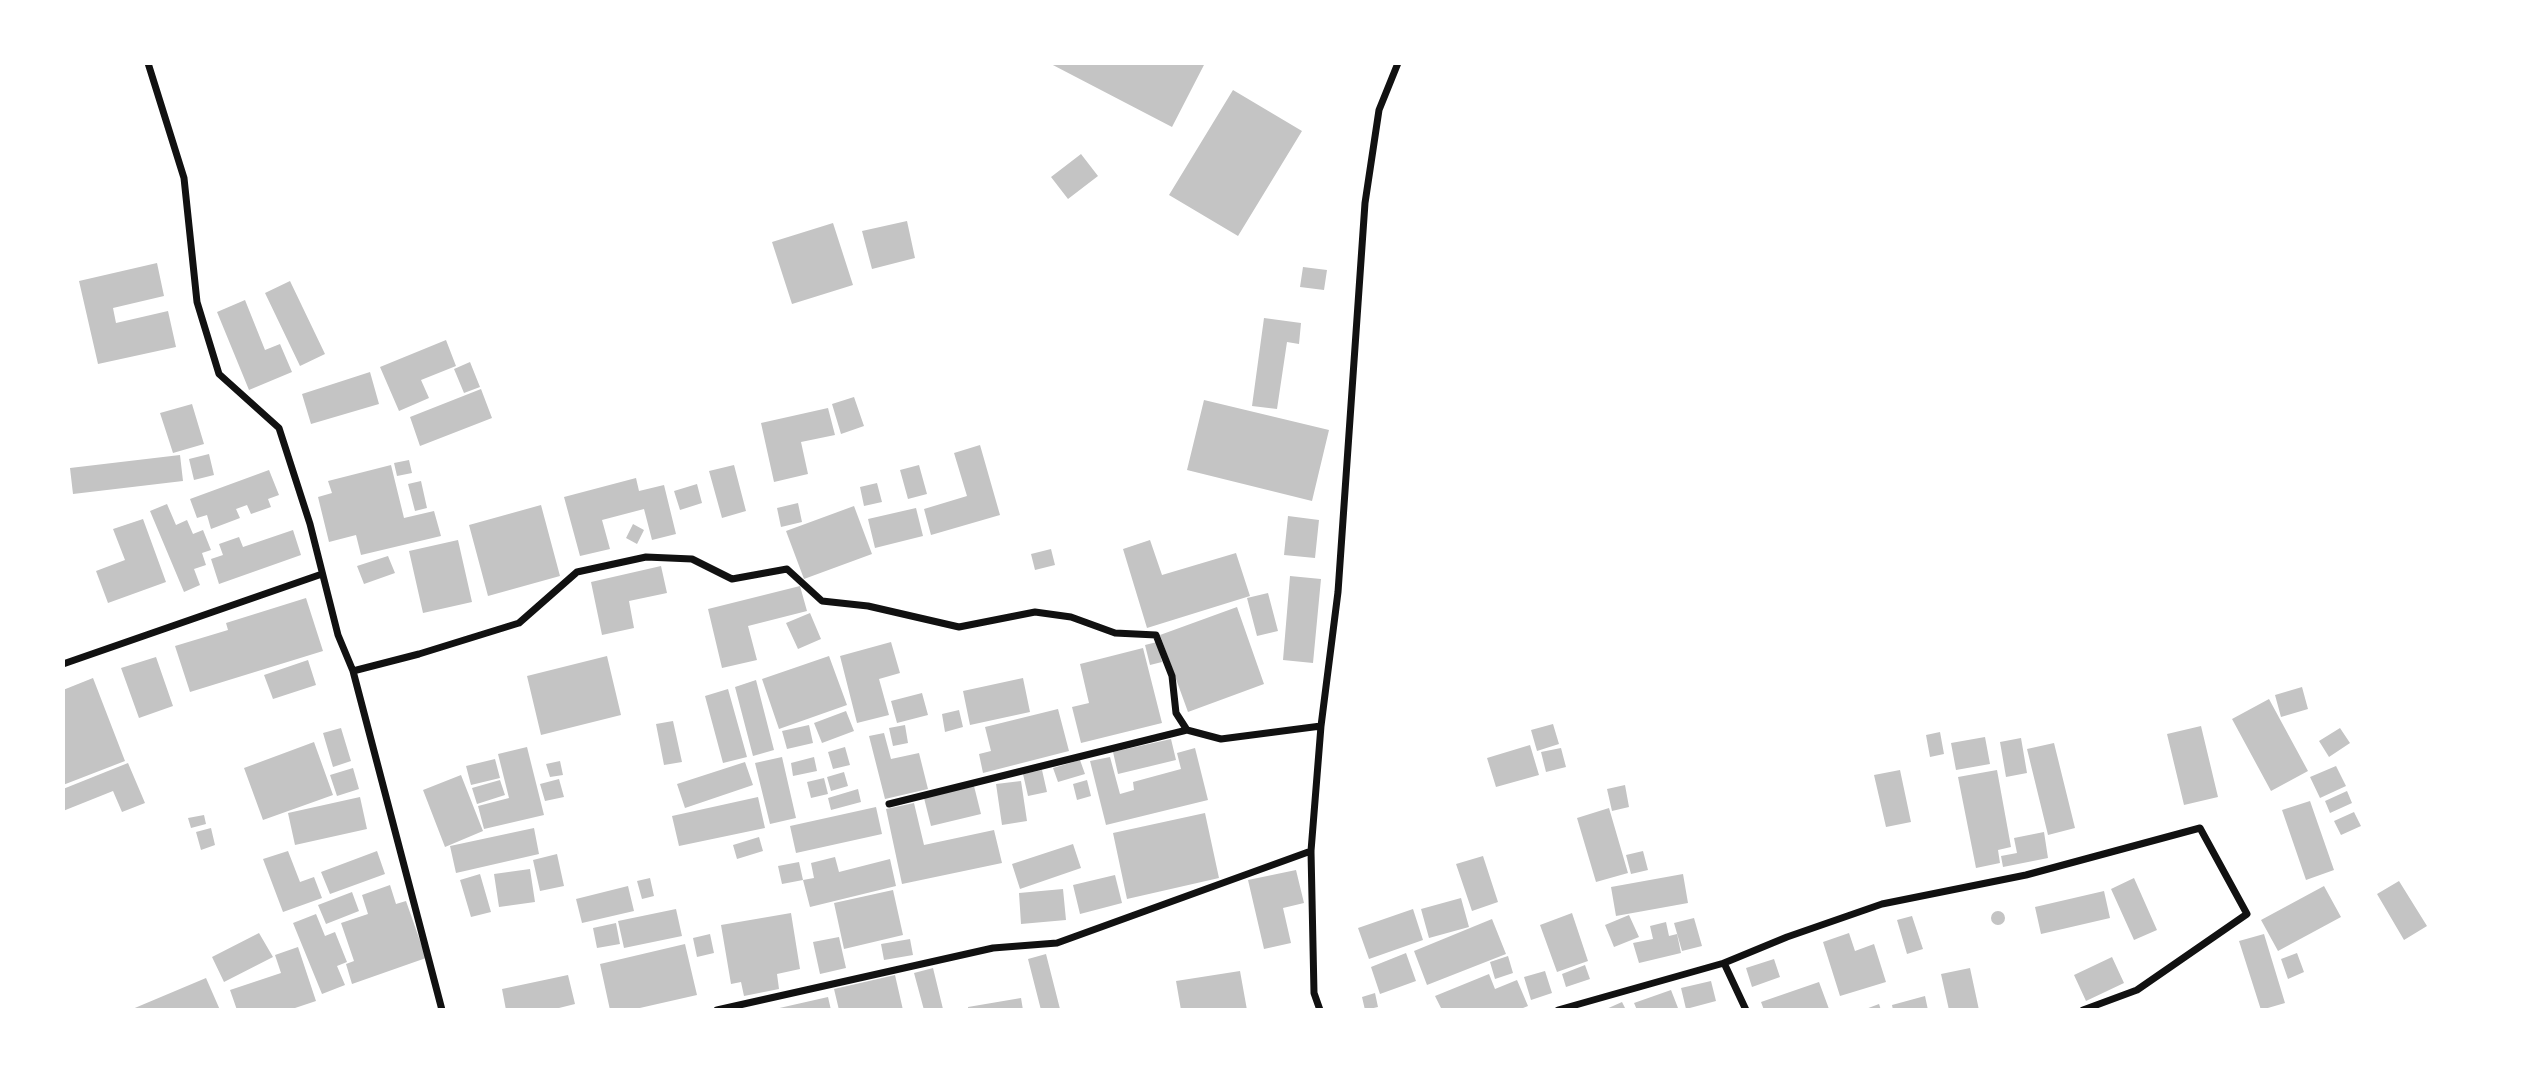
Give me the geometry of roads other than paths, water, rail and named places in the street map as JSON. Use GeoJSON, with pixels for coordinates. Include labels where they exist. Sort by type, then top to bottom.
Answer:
{"type":"FeatureCollection","features":[{"type":"Feature","properties":{"kind":"street"},"geometry":{"type":"LineString","coordinates":[[148,63],[184,178],[197,302],[219,374],[279,428],[310,524],[338,635],[353,671],[442,1010]]}},
{"type":"Feature","properties":{"kind":"street"},"geometry":{"type":"LineString","coordinates":[[1320,1010],[1314,993],[1311,851],[1321,726],[1338,592],[1365,203],[1379,110],[1398,63]]}},
{"type":"Feature","properties":{"kind":"street"},"geometry":{"type":"LineString","coordinates":[[353,671],[519,623],[577,572],[646,557],[692,559],[732,579],[787,569],[822,601],[868,606],[959,627],[1035,612],[1071,617],[1115,634],[1156,635],[1172,676],[1176,713],[1187,730]]}},
{"type":"Feature","properties":{"kind":"street"},"geometry":{"type":"LineString","coordinates":[[63,664],[322,574]]}},
{"type":"Feature","properties":{"kind":"street"},"geometry":{"type":"LineString","coordinates":[[889,804],[1187,730],[1221,739],[1321,726]]}},
{"type":"Feature","properties":{"kind":"street"},"geometry":{"type":"LineString","coordinates":[[1558,1010],[1724,963],[1787,937],[1882,904],[2026,875],[2200,828],[2247,914],[2137,989],[2083,1010]]}},
{"type":"Feature","properties":{"kind":"street"},"geometry":{"type":"LineString","coordinates":[[717,1010],[993,948],[1057,943],[1311,851]]}},
{"type":"Feature","properties":{"kind":"street"},"geometry":{"type":"LineString","coordinates":[[1724,963],[1746,1010]]}}]}
